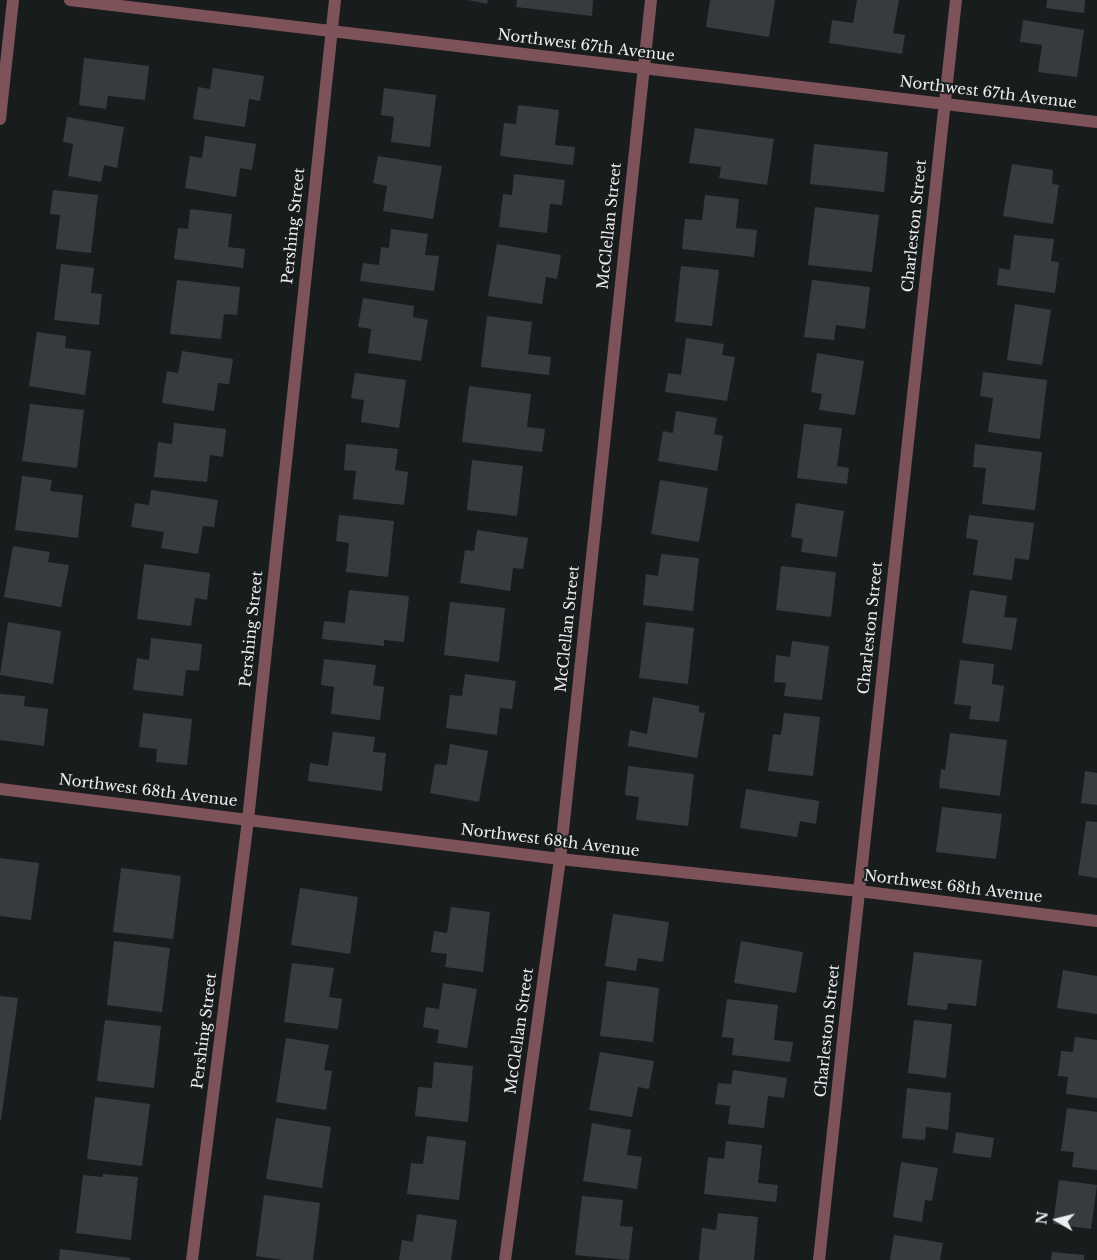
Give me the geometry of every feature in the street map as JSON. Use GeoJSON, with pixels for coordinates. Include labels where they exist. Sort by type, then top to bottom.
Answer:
{"type":"FeatureCollection","features":[{"type":"Feature","properties":{"kind":"street"},"geometry":{"type":"LineString","coordinates":[[0,119],[13,0]]}},
{"type":"Feature","properties":{"kind":"street","name":"Northwest 67th Avenue"},"geometry":{"type":"LineString","coordinates":[[70,0],[1097,122]]}},
{"type":"Feature","properties":{"kind":"street","name":"Pershing Street"},"geometry":{"type":"LineString","coordinates":[[192,1260],[248,820],[335,0]]}},
{"type":"Feature","properties":{"kind":"street","name":"McClellan Street"},"geometry":{"type":"LineString","coordinates":[[504,1260],[560,859],[642,69],[651,0]]}},
{"type":"Feature","properties":{"kind":"street","name":"Charleston Street"},"geometry":{"type":"LineString","coordinates":[[819,1260],[956,0]]}},
{"type":"Feature","properties":{"kind":"street","name":"Northwest 68th Avenue"},"geometry":{"type":"LineString","coordinates":[[0,790],[560,859],[859,891],[1097,921]]}},
{"type":"Feature","properties":{"kind":"building"},"geometry":{"type":"Polygon","coordinates":[[[468,0],[488,0],[487,4],[468,0]]]}},
{"type":"Feature","properties":{"kind":"building"},"geometry":{"type":"Polygon","coordinates":[[[517,0],[593,0],[592,16],[516,7],[517,0]]]}},
{"type":"Feature","properties":{"kind":"building"},"geometry":{"type":"Polygon","coordinates":[[[710,0],[775,0],[769,37],[706,27],[710,0]]]}},
{"type":"Feature","properties":{"kind":"building"},"geometry":{"type":"Polygon","coordinates":[[[857,0],[899,0],[893,33],[905,35],[902,54],[829,43],[832,20],[853,23],[857,0]]]}},
{"type":"Feature","properties":{"kind":"building"},"geometry":{"type":"Polygon","coordinates":[[[1047,0],[1085,0],[1084,13],[1046,8],[1047,0]]]}},
{"type":"Feature","properties":{"kind":"building"},"geometry":{"type":"Polygon","coordinates":[[[1023,20],[1084,30],[1077,77],[1038,72],[1042,45],[1020,42],[1023,20]]]}},
{"type":"Feature","properties":{"kind":"building"},"geometry":{"type":"Polygon","coordinates":[[[84,58],[149,66],[145,100],[108,96],[106,109],[79,105],[84,58]]]}},
{"type":"Feature","properties":{"kind":"building"},"geometry":{"type":"Polygon","coordinates":[[[213,68],[264,76],[260,101],[249,99],[245,127],[193,119],[198,87],[210,89],[213,68]]]}},
{"type":"Feature","properties":{"kind":"building"},"geometry":{"type":"Polygon","coordinates":[[[384,88],[436,95],[430,147],[391,142],[394,117],[381,115],[384,88]]]}},
{"type":"Feature","properties":{"kind":"building"},"geometry":{"type":"Polygon","coordinates":[[[518,105],[559,110],[555,145],[575,147],[573,165],[500,156],[504,123],[516,124],[518,105]]]}},
{"type":"Feature","properties":{"kind":"building"},"geometry":{"type":"Polygon","coordinates":[[[67,117],[124,127],[117,168],[104,165],[101,182],[68,176],[73,144],[63,142],[67,117]]]}},
{"type":"Feature","properties":{"kind":"building"},"geometry":{"type":"Polygon","coordinates":[[[695,128],[774,139],[767,185],[719,178],[721,167],[689,163],[695,128]]]}},
{"type":"Feature","properties":{"kind":"building"},"geometry":{"type":"Polygon","coordinates":[[[205,136],[256,144],[252,170],[240,168],[236,197],[185,188],[190,156],[202,158],[205,136]]]}},
{"type":"Feature","properties":{"kind":"building"},"geometry":{"type":"Polygon","coordinates":[[[814,144],[888,152],[884,192],[810,184],[814,144]]]}},
{"type":"Feature","properties":{"kind":"building"},"geometry":{"type":"Polygon","coordinates":[[[378,156],[442,166],[433,219],[383,211],[387,186],[373,183],[378,156]]]}},
{"type":"Feature","properties":{"kind":"building"},"geometry":{"type":"Polygon","coordinates":[[[1012,164],[1053,170],[1052,184],[1059,185],[1053,224],[1003,216],[1012,164]]]}},
{"type":"Feature","properties":{"kind":"building"},"geometry":{"type":"Polygon","coordinates":[[[514,174],[565,180],[562,205],[550,204],[547,233],[499,227],[503,194],[512,195],[514,174]]]}},
{"type":"Feature","properties":{"kind":"building"},"geometry":{"type":"Polygon","coordinates":[[[53,190],[98,195],[91,253],[56,249],[60,215],[50,214],[53,190]]]}},
{"type":"Feature","properties":{"kind":"building"},"geometry":{"type":"Polygon","coordinates":[[[705,195],[739,199],[736,228],[757,230],[754,257],[682,249],[685,219],[702,220],[705,195]]]}},
{"type":"Feature","properties":{"kind":"building"},"geometry":{"type":"Polygon","coordinates":[[[815,207],[879,215],[872,272],[808,265],[815,207]]]}},
{"type":"Feature","properties":{"kind":"building"},"geometry":{"type":"Polygon","coordinates":[[[190,209],[232,214],[228,247],[245,249],[243,268],[174,259],[178,228],[188,229],[190,209]]]}},
{"type":"Feature","properties":{"kind":"building"},"geometry":{"type":"Polygon","coordinates":[[[391,229],[428,234],[425,255],[439,256],[434,291],[360,281],[363,263],[379,265],[381,247],[389,248],[391,229]]]}},
{"type":"Feature","properties":{"kind":"building"},"geometry":{"type":"Polygon","coordinates":[[[1014,235],[1054,239],[1051,261],[1059,262],[1055,293],[997,285],[999,268],[1010,270],[1014,235]]]}},
{"type":"Feature","properties":{"kind":"building"},"geometry":{"type":"Polygon","coordinates":[[[497,244],[561,255],[557,279],[546,277],[542,304],[488,296],[497,244]]]}},
{"type":"Feature","properties":{"kind":"building"},"geometry":{"type":"Polygon","coordinates":[[[61,264],[94,268],[91,293],[102,294],[99,325],[54,320],[61,264]]]}},
{"type":"Feature","properties":{"kind":"building"},"geometry":{"type":"Polygon","coordinates":[[[681,266],[719,270],[712,326],[675,322],[681,266]]]}},
{"type":"Feature","properties":{"kind":"building"},"geometry":{"type":"Polygon","coordinates":[[[177,280],[240,287],[237,315],[224,314],[221,339],[170,334],[177,280]]]}},
{"type":"Feature","properties":{"kind":"building"},"geometry":{"type":"Polygon","coordinates":[[[812,280],[870,287],[865,329],[836,325],[834,340],[804,337],[812,280]]]}},
{"type":"Feature","properties":{"kind":"building"},"geometry":{"type":"Polygon","coordinates":[[[363,298],[414,306],[413,317],[428,320],[421,361],[368,353],[371,329],[358,327],[363,298]]]}},
{"type":"Feature","properties":{"kind":"building"},"geometry":{"type":"Polygon","coordinates":[[[1015,304],[1051,310],[1042,365],[1007,360],[1015,304]]]}},
{"type":"Feature","properties":{"kind":"building"},"geometry":{"type":"Polygon","coordinates":[[[487,316],[532,322],[528,354],[551,357],[549,375],[481,367],[487,316]]]}},
{"type":"Feature","properties":{"kind":"building"},"geometry":{"type":"Polygon","coordinates":[[[37,332],[66,336],[65,348],[91,351],[85,395],[29,386],[37,332]]]}},
{"type":"Feature","properties":{"kind":"building"},"geometry":{"type":"Polygon","coordinates":[[[686,338],[724,344],[722,355],[735,357],[727,401],[665,392],[668,373],[681,375],[686,338]]]}},
{"type":"Feature","properties":{"kind":"building"},"geometry":{"type":"Polygon","coordinates":[[[182,351],[233,359],[229,384],[218,383],[214,411],[162,403],[167,371],[178,373],[182,351]]]}},
{"type":"Feature","properties":{"kind":"building"},"geometry":{"type":"Polygon","coordinates":[[[817,353],[864,361],[855,415],[819,410],[822,394],[811,392],[817,353]]]}},
{"type":"Feature","properties":{"kind":"building"},"geometry":{"type":"Polygon","coordinates":[[[983,372],[1047,380],[1040,439],[988,432],[993,398],[980,396],[983,372]]]}},
{"type":"Feature","properties":{"kind":"building"},"geometry":{"type":"Polygon","coordinates":[[[355,373],[406,380],[399,428],[361,422],[364,400],[351,398],[355,373]]]}},
{"type":"Feature","properties":{"kind":"building"},"geometry":{"type":"Polygon","coordinates":[[[469,386],[531,394],[527,427],[545,429],[542,452],[462,442],[469,386]]]}},
{"type":"Feature","properties":{"kind":"building"},"geometry":{"type":"Polygon","coordinates":[[[30,404],[84,410],[77,468],[22,461],[30,404]]]}},
{"type":"Feature","properties":{"kind":"building"},"geometry":{"type":"Polygon","coordinates":[[[676,411],[717,418],[714,434],[723,436],[717,471],[658,461],[663,431],[673,433],[676,411]]]}},
{"type":"Feature","properties":{"kind":"building"},"geometry":{"type":"Polygon","coordinates":[[[174,423],[226,429],[223,457],[210,455],[207,482],[154,477],[158,442],[172,444],[174,423]]]}},
{"type":"Feature","properties":{"kind":"building"},"geometry":{"type":"Polygon","coordinates":[[[804,424],[842,428],[837,466],[849,468],[847,484],[797,478],[804,424]]]}},
{"type":"Feature","properties":{"kind":"building"},"geometry":{"type":"Polygon","coordinates":[[[346,444],[398,449],[395,470],[408,472],[404,505],[353,499],[356,471],[344,470],[346,444]]]}},
{"type":"Feature","properties":{"kind":"building"},"geometry":{"type":"Polygon","coordinates":[[[975,444],[1042,452],[1035,510],[982,504],[986,468],[973,467],[975,444]]]}},
{"type":"Feature","properties":{"kind":"building"},"geometry":{"type":"Polygon","coordinates":[[[472,460],[523,466],[517,516],[467,510],[472,460]]]}},
{"type":"Feature","properties":{"kind":"building"},"geometry":{"type":"Polygon","coordinates":[[[22,476],[52,480],[50,491],[83,495],[78,538],[15,530],[22,476]]]}},
{"type":"Feature","properties":{"kind":"building"},"geometry":{"type":"Polygon","coordinates":[[[660,480],[708,488],[699,542],[651,534],[660,480]]]}},
{"type":"Feature","properties":{"kind":"building"},"geometry":{"type":"Polygon","coordinates":[[[151,490],[218,500],[214,527],[203,526],[198,554],[161,548],[164,532],[131,527],[135,503],[149,505],[151,490]]]}},
{"type":"Feature","properties":{"kind":"building"},"geometry":{"type":"Polygon","coordinates":[[[796,503],[844,511],[837,557],[801,552],[803,539],[791,537],[796,503]]]}},
{"type":"Feature","properties":{"kind":"building"},"geometry":{"type":"Polygon","coordinates":[[[339,515],[394,521],[388,577],[346,572],[349,543],[336,541],[339,515]]]}},
{"type":"Feature","properties":{"kind":"building"},"geometry":{"type":"Polygon","coordinates":[[[969,515],[1034,523],[1029,560],[1015,558],[1012,580],[973,575],[978,540],[966,538],[969,515]]]}},
{"type":"Feature","properties":{"kind":"building"},"geometry":{"type":"Polygon","coordinates":[[[477,530],[528,538],[523,569],[513,568],[510,591],[460,583],[465,550],[474,551],[477,530]]]}},
{"type":"Feature","properties":{"kind":"building"},"geometry":{"type":"Polygon","coordinates":[[[13,546],[50,552],[48,562],[69,565],[61,607],[4,597],[13,546]]]}},
{"type":"Feature","properties":{"kind":"building"},"geometry":{"type":"Polygon","coordinates":[[[661,554],[699,558],[693,611],[643,605],[646,574],[658,576],[661,554]]]}},
{"type":"Feature","properties":{"kind":"building"},"geometry":{"type":"Polygon","coordinates":[[[144,564],[210,573],[207,600],[195,598],[191,626],[137,619],[144,564]]]}},
{"type":"Feature","properties":{"kind":"building"},"geometry":{"type":"Polygon","coordinates":[[[781,566],[836,572],[831,617],[776,610],[781,566]]]}},
{"type":"Feature","properties":{"kind":"building"},"geometry":{"type":"Polygon","coordinates":[[[349,590],[409,596],[404,642],[384,640],[384,646],[322,639],[324,621],[345,623],[349,590]]]}},
{"type":"Feature","properties":{"kind":"building"},"geometry":{"type":"Polygon","coordinates":[[[970,590],[1007,596],[1004,617],[1017,618],[1012,650],[962,643],[970,590]]]}},
{"type":"Feature","properties":{"kind":"building"},"geometry":{"type":"Polygon","coordinates":[[[450,602],[505,608],[499,662],[444,655],[450,602]]]}},
{"type":"Feature","properties":{"kind":"building"},"geometry":{"type":"Polygon","coordinates":[[[8,622],[61,631],[53,684],[0,675],[8,622]]]}},
{"type":"Feature","properties":{"kind":"building"},"geometry":{"type":"Polygon","coordinates":[[[646,622],[694,628],[688,684],[639,678],[646,622]]]}},
{"type":"Feature","properties":{"kind":"building"},"geometry":{"type":"Polygon","coordinates":[[[151,638],[202,644],[199,671],[186,670],[183,696],[133,690],[137,658],[149,660],[151,638]]]}},
{"type":"Feature","properties":{"kind":"building"},"geometry":{"type":"Polygon","coordinates":[[[792,641],[829,646],[822,700],[784,696],[786,683],[774,682],[776,655],[790,657],[792,641]]]}},
{"type":"Feature","properties":{"kind":"building"},"geometry":{"type":"Polygon","coordinates":[[[324,659],[376,665],[373,685],[384,687],[380,720],[331,714],[334,687],[321,685],[324,659]]]}},
{"type":"Feature","properties":{"kind":"building"},"geometry":{"type":"Polygon","coordinates":[[[960,660],[994,664],[992,684],[1004,686],[999,722],[969,719],[971,706],[954,704],[960,660]]]}},
{"type":"Feature","properties":{"kind":"building"},"geometry":{"type":"Polygon","coordinates":[[[465,674],[516,681],[512,709],[500,708],[497,735],[446,728],[450,695],[462,696],[465,674]]]}},
{"type":"Feature","properties":{"kind":"building"},"geometry":{"type":"Polygon","coordinates":[[[0,694],[25,696],[24,706],[48,709],[44,746],[0,740],[0,694]]]}},
{"type":"Feature","properties":{"kind":"building"},"geometry":{"type":"Polygon","coordinates":[[[653,697],[699,706],[699,712],[705,713],[697,758],[628,746],[630,730],[647,734],[653,697]]]}},
{"type":"Feature","properties":{"kind":"building"},"geometry":{"type":"Polygon","coordinates":[[[143,713],[192,719],[187,765],[156,762],[157,749],[139,747],[143,713]]]}},
{"type":"Feature","properties":{"kind":"building"},"geometry":{"type":"Polygon","coordinates":[[[784,713],[820,717],[813,776],[768,771],[773,734],[781,735],[784,713]]]}},
{"type":"Feature","properties":{"kind":"building"},"geometry":{"type":"Polygon","coordinates":[[[333,732],[375,737],[373,752],[386,753],[382,791],[308,781],[310,763],[328,766],[333,732]]]}},
{"type":"Feature","properties":{"kind":"building"},"geometry":{"type":"Polygon","coordinates":[[[950,733],[1007,740],[1000,796],[939,788],[941,769],[945,770],[950,733]]]}},
{"type":"Feature","properties":{"kind":"building"},"geometry":{"type":"Polygon","coordinates":[[[450,744],[488,751],[479,802],[430,793],[435,764],[447,765],[450,744]]]}},
{"type":"Feature","properties":{"kind":"building"},"geometry":{"type":"Polygon","coordinates":[[[628,766],[694,774],[688,826],[636,820],[639,797],[625,795],[628,766]]]}},
{"type":"Feature","properties":{"kind":"building"},"geometry":{"type":"Polygon","coordinates":[[[1085,771],[1097,773],[1097,805],[1081,803],[1085,771]]]}},
{"type":"Feature","properties":{"kind":"building"},"geometry":{"type":"Polygon","coordinates":[[[746,789],[819,801],[816,824],[800,821],[797,837],[740,828],[746,789]]]}},
{"type":"Feature","properties":{"kind":"building"},"geometry":{"type":"Polygon","coordinates":[[[942,807],[1002,814],[996,859],[936,852],[942,807]]]}},
{"type":"Feature","properties":{"kind":"building"},"geometry":{"type":"Polygon","coordinates":[[[1086,821],[1097,822],[1097,878],[1078,875],[1086,821]]]}},
{"type":"Feature","properties":{"kind":"building"},"geometry":{"type":"Polygon","coordinates":[[[0,858],[39,863],[31,920],[0,916],[0,858]]]}},
{"type":"Feature","properties":{"kind":"building"},"geometry":{"type":"Polygon","coordinates":[[[121,868],[181,876],[173,939],[113,932],[121,868]]]}},
{"type":"Feature","properties":{"kind":"building"},"geometry":{"type":"Polygon","coordinates":[[[300,888],[358,897],[350,954],[291,945],[300,888]]]}},
{"type":"Feature","properties":{"kind":"building"},"geometry":{"type":"Polygon","coordinates":[[[451,907],[490,912],[483,972],[445,967],[447,954],[431,952],[434,931],[447,933],[451,907]]]}},
{"type":"Feature","properties":{"kind":"building"},"geometry":{"type":"Polygon","coordinates":[[[613,914],[669,922],[663,962],[638,958],[636,971],[605,966],[613,914]]]}},
{"type":"Feature","properties":{"kind":"building"},"geometry":{"type":"Polygon","coordinates":[[[114,941],[170,948],[162,1012],[107,1005],[114,941]]]}},
{"type":"Feature","properties":{"kind":"building"},"geometry":{"type":"Polygon","coordinates":[[[741,941],[803,952],[796,993],[734,983],[741,941]]]}},
{"type":"Feature","properties":{"kind":"building"},"geometry":{"type":"Polygon","coordinates":[[[914,952],[982,960],[976,1006],[948,1003],[947,1010],[907,1005],[914,952]]]}},
{"type":"Feature","properties":{"kind":"building"},"geometry":{"type":"Polygon","coordinates":[[[292,963],[334,968],[329,997],[342,999],[338,1029],[284,1022],[292,963]]]}},
{"type":"Feature","properties":{"kind":"building"},"geometry":{"type":"Polygon","coordinates":[[[1063,970],[1097,976],[1097,1014],[1057,1008],[1063,970]]]}},
{"type":"Feature","properties":{"kind":"building"},"geometry":{"type":"Polygon","coordinates":[[[607,981],[659,988],[653,1042],[600,1036],[607,981]]]}},
{"type":"Feature","properties":{"kind":"building"},"geometry":{"type":"Polygon","coordinates":[[[443,983],[477,989],[467,1048],[437,1043],[439,1030],[423,1027],[426,1007],[439,1009],[443,983]]]}},
{"type":"Feature","properties":{"kind":"building"},"geometry":{"type":"Polygon","coordinates":[[[0,996],[18,998],[1,1120],[0,1120],[0,996]]]}},
{"type":"Feature","properties":{"kind":"building"},"geometry":{"type":"Polygon","coordinates":[[[727,999],[778,1005],[774,1040],[793,1042],[790,1062],[732,1055],[734,1038],[722,1037],[727,999]]]}},
{"type":"Feature","properties":{"kind":"building"},"geometry":{"type":"Polygon","coordinates":[[[105,1020],[161,1026],[154,1088],[97,1081],[105,1020]]]}},
{"type":"Feature","properties":{"kind":"building"},"geometry":{"type":"Polygon","coordinates":[[[914,1020],[952,1024],[946,1078],[908,1073],[914,1020]]]}},
{"type":"Feature","properties":{"kind":"building"},"geometry":{"type":"Polygon","coordinates":[[[1075,1037],[1097,1040],[1097,1098],[1066,1094],[1068,1077],[1058,1076],[1061,1051],[1073,1052],[1075,1037]]]}},
{"type":"Feature","properties":{"kind":"building"},"geometry":{"type":"Polygon","coordinates":[[[286,1038],[329,1045],[324,1070],[332,1071],[326,1110],[276,1102],[286,1038]]]}},
{"type":"Feature","properties":{"kind":"building"},"geometry":{"type":"Polygon","coordinates":[[[600,1052],[654,1061],[649,1089],[638,1087],[632,1117],[589,1110],[600,1052]]]}},
{"type":"Feature","properties":{"kind":"building"},"geometry":{"type":"Polygon","coordinates":[[[434,1062],[473,1066],[468,1122],[415,1116],[418,1087],[432,1088],[434,1062]]]}},
{"type":"Feature","properties":{"kind":"building"},"geometry":{"type":"Polygon","coordinates":[[[733,1070],[787,1078],[784,1098],[768,1096],[764,1128],[728,1124],[730,1106],[715,1104],[718,1083],[731,1084],[733,1070]]]}},
{"type":"Feature","properties":{"kind":"building"},"geometry":{"type":"Polygon","coordinates":[[[907,1088],[951,1093],[948,1130],[926,1127],[925,1140],[902,1138],[907,1088]]]}},
{"type":"Feature","properties":{"kind":"building"},"geometry":{"type":"Polygon","coordinates":[[[95,1097],[150,1104],[142,1166],[87,1159],[95,1097]]]}},
{"type":"Feature","properties":{"kind":"building"},"geometry":{"type":"Polygon","coordinates":[[[1067,1108],[1097,1112],[1097,1170],[1072,1167],[1074,1152],[1061,1151],[1067,1108]]]}},
{"type":"Feature","properties":{"kind":"building"},"geometry":{"type":"Polygon","coordinates":[[[276,1118],[331,1127],[322,1188],[266,1179],[276,1118]]]}},
{"type":"Feature","properties":{"kind":"building"},"geometry":{"type":"Polygon","coordinates":[[[592,1123],[631,1130],[627,1155],[642,1157],[637,1189],[583,1181],[592,1123]]]}},
{"type":"Feature","properties":{"kind":"building"},"geometry":{"type":"Polygon","coordinates":[[[956,1132],[994,1138],[991,1158],[953,1153],[956,1132]]]}},
{"type":"Feature","properties":{"kind":"building"},"geometry":{"type":"Polygon","coordinates":[[[427,1136],[466,1141],[459,1200],[407,1194],[411,1163],[423,1164],[427,1136]]]}},
{"type":"Feature","properties":{"kind":"building"},"geometry":{"type":"Polygon","coordinates":[[[726,1141],[762,1145],[758,1183],[778,1185],[776,1202],[704,1194],[708,1157],[724,1159],[726,1141]]]}},
{"type":"Feature","properties":{"kind":"building"},"geometry":{"type":"Polygon","coordinates":[[[901,1162],[938,1168],[932,1201],[925,1200],[922,1222],[893,1217],[901,1162]]]}},
{"type":"Feature","properties":{"kind":"building"},"geometry":{"type":"Polygon","coordinates":[[[103,1174],[138,1177],[131,1240],[76,1233],[83,1175],[103,1177],[103,1174]]]}},
{"type":"Feature","properties":{"kind":"building"},"geometry":{"type":"Polygon","coordinates":[[[1059,1180],[1097,1185],[1091,1229],[1053,1224],[1059,1180]]]}},
{"type":"Feature","properties":{"kind":"building"},"geometry":{"type":"Polygon","coordinates":[[[264,1195],[320,1203],[313,1260],[283,1260],[256,1256],[264,1195]]]}},
{"type":"Feature","properties":{"kind":"building"},"geometry":{"type":"Polygon","coordinates":[[[582,1196],[623,1200],[620,1226],[633,1227],[629,1260],[575,1255],[582,1196]]]}},
{"type":"Feature","properties":{"kind":"building"},"geometry":{"type":"Polygon","coordinates":[[[718,1213],[758,1217],[754,1260],[699,1260],[702,1228],[716,1230],[718,1213]]]}},
{"type":"Feature","properties":{"kind":"building"},"geometry":{"type":"Polygon","coordinates":[[[417,1214],[457,1220],[451,1260],[399,1260],[402,1240],[413,1242],[417,1214]]]}},
{"type":"Feature","properties":{"kind":"building"},"geometry":{"type":"Polygon","coordinates":[[[894,1235],[943,1243],[940,1260],[890,1260],[894,1235]]]}},
{"type":"Feature","properties":{"kind":"building"},"geometry":{"type":"Polygon","coordinates":[[[60,1249],[130,1258],[130,1260],[59,1260],[60,1249]]]}},
{"type":"Feature","properties":{"kind":"building"},"geometry":{"type":"Polygon","coordinates":[[[1052,1252],[1084,1255],[1084,1260],[1051,1260],[1052,1252]]]}}]}
